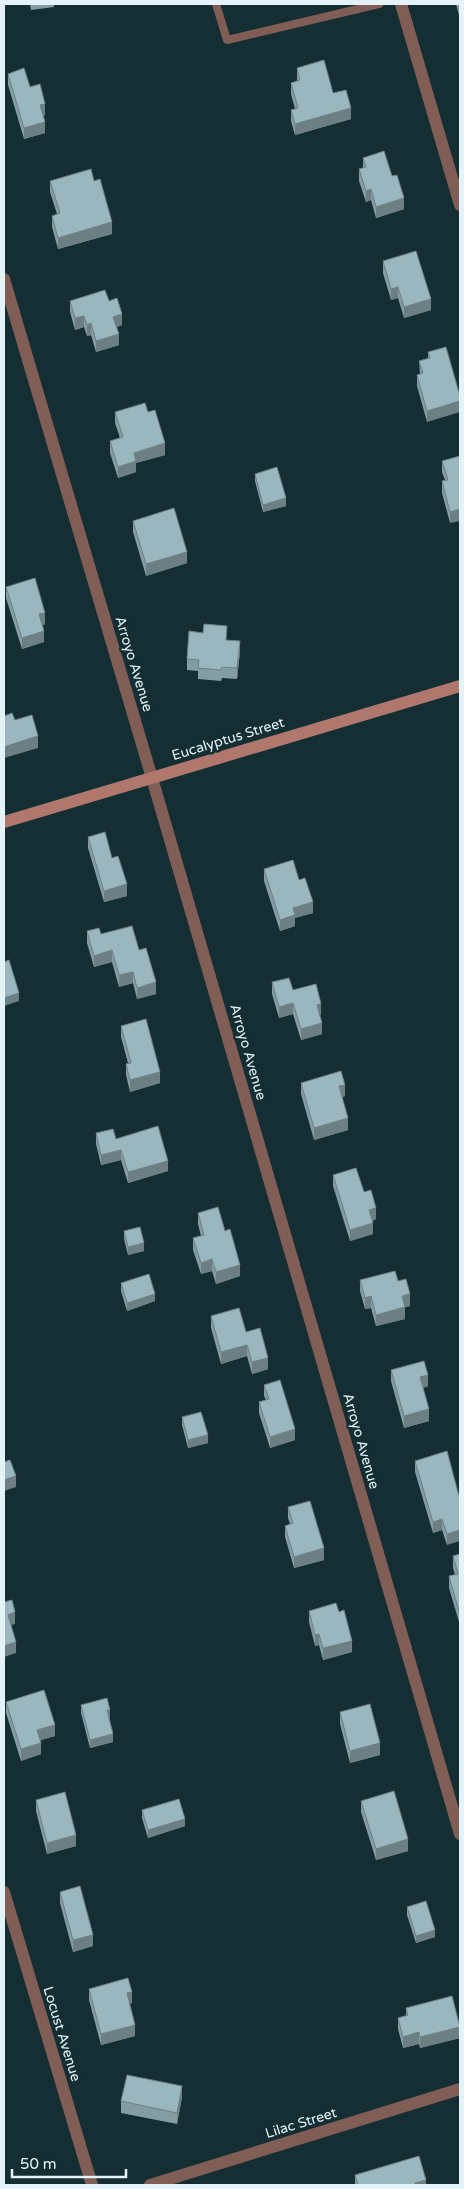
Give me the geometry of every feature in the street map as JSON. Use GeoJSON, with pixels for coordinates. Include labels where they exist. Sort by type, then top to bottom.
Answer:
{"type":"FeatureCollection","features":[{"type":"Feature","properties":{"kind":"main road","name":"Eucalyptus Street"},"geometry":{"type":"LineString","coordinates":[[4,822],[460,686]]}},
{"type":"Feature","properties":{"kind":"street"},"geometry":{"type":"LineString","coordinates":[[401,4],[460,204]]}},
{"type":"Feature","properties":{"kind":"street","name":"Arroyo Avenue"},"geometry":{"type":"LineString","coordinates":[[4,279],[152,778],[460,1834]]}},
{"type":"Feature","properties":{"kind":"street","name":"Locust Avenue"},"geometry":{"type":"LineString","coordinates":[[4,1892],[92,2185]]}},
{"type":"Feature","properties":{"kind":"street","name":"Lilac Street"},"geometry":{"type":"LineString","coordinates":[[150,2185],[460,2089]]}},
{"type":"Feature","properties":{"kind":"lane"},"geometry":{"type":"LineString","coordinates":[[216,4],[227,40],[379,4]]}},
{"type":"Feature","properties":{"kind":"building"},"geometry":{"type":"Polygon","coordinates":[[[324,60],[333,93],[346,90],[351,108],[295,124],[291,110],[298,108],[291,83],[300,80],[297,68],[324,60]]]}},
{"type":"Feature","properties":{"kind":"building"},"geometry":{"type":"Polygon","coordinates":[[[24,68],[30,87],[40,84],[45,104],[40,105],[45,122],[24,128],[8,74],[24,68]]]}},
{"type":"Feature","properties":{"kind":"building"},"geometry":{"type":"Polygon","coordinates":[[[384,151],[392,176],[397,175],[404,198],[376,207],[371,189],[366,191],[359,169],[366,167],[363,158],[384,151]]]}},
{"type":"Feature","properties":{"kind":"building"},"geometry":{"type":"Polygon","coordinates":[[[91,169],[94,181],[100,179],[112,222],[58,238],[52,216],[60,213],[50,181],[91,169]]]}},
{"type":"Feature","properties":{"kind":"building"},"geometry":{"type":"Polygon","coordinates":[[[416,251],[431,299],[404,307],[398,287],[391,289],[383,261],[416,251]]]}},
{"type":"Feature","properties":{"kind":"building"},"geometry":{"type":"Polygon","coordinates":[[[105,290],[109,301],[117,298],[122,314],[113,317],[119,334],[96,341],[91,323],[87,325],[84,316],[75,318],[70,301],[105,290]]]}},
{"type":"Feature","properties":{"kind":"building"},"geometry":{"type":"Polygon","coordinates":[[[446,347],[460,401],[427,411],[417,375],[423,373],[419,361],[430,358],[428,352],[446,347]]]}},
{"type":"Feature","properties":{"kind":"building"},"geometry":{"type":"Polygon","coordinates":[[[145,403],[148,412],[155,410],[165,443],[134,453],[136,461],[118,467],[110,441],[123,437],[115,412],[145,403]]]}},
{"type":"Feature","properties":{"kind":"building"},"geometry":{"type":"Polygon","coordinates":[[[460,456],[460,509],[450,512],[442,481],[448,480],[442,461],[460,456]]]}},
{"type":"Feature","properties":{"kind":"building"},"geometry":{"type":"Polygon","coordinates":[[[277,467],[286,498],[263,505],[255,474],[277,467]]]}},
{"type":"Feature","properties":{"kind":"building"},"geometry":{"type":"Polygon","coordinates":[[[174,508],[187,552],[146,564],[133,521],[174,508]]]}},
{"type":"Feature","properties":{"kind":"building"},"geometry":{"type":"Polygon","coordinates":[[[35,578],[45,613],[39,614],[44,631],[22,638],[6,587],[35,578]]]}},
{"type":"Feature","properties":{"kind":"building"},"geometry":{"type":"Polygon","coordinates":[[[204,624],[227,626],[226,640],[240,641],[237,668],[222,667],[221,670],[198,668],[199,660],[187,659],[189,631],[203,633],[204,624]]]}},
{"type":"Feature","properties":{"kind":"building"},"geometry":{"type":"Polygon","coordinates":[[[12,713],[15,720],[32,715],[38,736],[4,747],[4,716],[12,713]]]}},
{"type":"Feature","properties":{"kind":"building"},"geometry":{"type":"Polygon","coordinates":[[[105,832],[112,858],[118,856],[127,884],[104,891],[88,837],[105,832]]]}},
{"type":"Feature","properties":{"kind":"building"},"geometry":{"type":"Polygon","coordinates":[[[293,860],[299,880],[305,878],[313,902],[293,908],[295,915],[280,920],[264,869],[293,860]]]}},
{"type":"Feature","properties":{"kind":"building"},"geometry":{"type":"Polygon","coordinates":[[[132,926],[139,950],[146,948],[156,982],[137,988],[133,972],[119,975],[112,950],[94,956],[87,931],[99,928],[101,934],[132,926]]]}},
{"type":"Feature","properties":{"kind":"building"},"geometry":{"type":"Polygon","coordinates":[[[9,960],[19,993],[4,998],[4,962],[9,960]]]}},
{"type":"Feature","properties":{"kind":"building"},"geometry":{"type":"Polygon","coordinates":[[[289,978],[293,990],[316,984],[321,1004],[317,1005],[322,1023],[301,1029],[293,1003],[279,1007],[272,982],[289,978]]]}},
{"type":"Feature","properties":{"kind":"building"},"geometry":{"type":"Polygon","coordinates":[[[146,1019],[160,1072],[130,1080],[126,1064],[131,1063],[121,1026],[146,1019]]]}},
{"type":"Feature","properties":{"kind":"building"},"geometry":{"type":"Polygon","coordinates":[[[341,1071],[345,1085],[339,1086],[348,1118],[314,1128],[301,1083],[341,1071]]]}},
{"type":"Feature","properties":{"kind":"building"},"geometry":{"type":"Polygon","coordinates":[[[158,1126],[168,1161],[128,1172],[121,1150],[101,1155],[96,1133],[113,1129],[116,1139],[158,1126]]]}},
{"type":"Feature","properties":{"kind":"building"},"geometry":{"type":"Polygon","coordinates":[[[356,1168],[364,1192],[371,1190],[376,1208],[369,1210],[373,1223],[350,1230],[333,1175],[356,1168]]]}},
{"type":"Feature","properties":{"kind":"building"},"geometry":{"type":"Polygon","coordinates":[[[218,1207],[225,1231],[230,1229],[240,1265],[216,1272],[212,1259],[201,1263],[193,1238],[204,1235],[198,1213],[218,1207]]]}},
{"type":"Feature","properties":{"kind":"building"},"geometry":{"type":"Polygon","coordinates":[[[140,1227],[144,1243],[128,1247],[124,1231],[140,1227]]]}},
{"type":"Feature","properties":{"kind":"building"},"geometry":{"type":"Polygon","coordinates":[[[395,1271],[398,1281],[406,1279],[410,1294],[402,1296],[405,1307],[376,1315],[371,1296],[365,1298],[360,1280],[395,1271]]]}},
{"type":"Feature","properties":{"kind":"building"},"geometry":{"type":"Polygon","coordinates":[[[149,1274],[155,1294],[127,1303],[121,1283],[149,1274]]]}},
{"type":"Feature","properties":{"kind":"building"},"geometry":{"type":"Polygon","coordinates":[[[239,1308],[246,1332],[260,1328],[268,1358],[252,1362],[247,1345],[221,1352],[211,1316],[239,1308]]]}},
{"type":"Feature","properties":{"kind":"building"},"geometry":{"type":"Polygon","coordinates":[[[424,1361],[428,1375],[420,1377],[429,1409],[404,1416],[391,1370],[424,1361]]]}},
{"type":"Feature","properties":{"kind":"building"},"geometry":{"type":"Polygon","coordinates":[[[280,1380],[295,1429],[270,1437],[259,1402],[269,1399],[264,1385],[280,1380]]]}},
{"type":"Feature","properties":{"kind":"building"},"geometry":{"type":"Polygon","coordinates":[[[201,1412],[208,1435],[188,1440],[182,1417],[201,1412]]]}},
{"type":"Feature","properties":{"kind":"building"},"geometry":{"type":"Polygon","coordinates":[[[447,1451],[460,1500],[460,1530],[447,1534],[442,1519],[433,1522],[415,1461],[447,1451]]]}},
{"type":"Feature","properties":{"kind":"building"},"geometry":{"type":"Polygon","coordinates":[[[10,1460],[16,1476],[4,1480],[4,1462],[10,1460]]]}},
{"type":"Feature","properties":{"kind":"building"},"geometry":{"type":"Polygon","coordinates":[[[310,1501],[324,1548],[294,1557],[285,1526],[293,1523],[288,1507],[310,1501]]]}},
{"type":"Feature","properties":{"kind":"building"},"geometry":{"type":"Polygon","coordinates":[[[460,1554],[459,1611],[449,1576],[458,1574],[453,1556],[460,1554]]]}},
{"type":"Feature","properties":{"kind":"building"},"geometry":{"type":"Polygon","coordinates":[[[12,1600],[15,1612],[8,1615],[16,1642],[4,1646],[4,1602],[12,1600]]]}},
{"type":"Feature","properties":{"kind":"building"},"geometry":{"type":"Polygon","coordinates":[[[336,1603],[339,1612],[344,1610],[352,1641],[323,1648],[319,1634],[315,1635],[309,1611],[336,1603]]]}},
{"type":"Feature","properties":{"kind":"building"},"geometry":{"type":"Polygon","coordinates":[[[44,1690],[55,1725],[37,1730],[41,1743],[21,1749],[6,1702],[44,1690]]]}},
{"type":"Feature","properties":{"kind":"building"},"geometry":{"type":"Polygon","coordinates":[[[107,1698],[110,1710],[107,1710],[113,1734],[90,1740],[81,1705],[107,1698]]]}},
{"type":"Feature","properties":{"kind":"building"},"geometry":{"type":"Polygon","coordinates":[[[370,1704],[380,1743],[350,1751],[340,1712],[370,1704]]]}},
{"type":"Feature","properties":{"kind":"building"},"geometry":{"type":"Polygon","coordinates":[[[394,1791],[408,1839],[376,1849],[361,1801],[394,1791]]]}},
{"type":"Feature","properties":{"kind":"building"},"geometry":{"type":"Polygon","coordinates":[[[65,1792],[76,1835],[47,1843],[36,1800],[65,1792]]]}},
{"type":"Feature","properties":{"kind":"building"},"geometry":{"type":"Polygon","coordinates":[[[179,1799],[185,1819],[148,1830],[142,1810],[179,1799]]]}},
{"type":"Feature","properties":{"kind":"building"},"geometry":{"type":"Polygon","coordinates":[[[80,1886],[93,1935],[73,1940],[60,1892],[80,1886]]]}},
{"type":"Feature","properties":{"kind":"building"},"geometry":{"type":"Polygon","coordinates":[[[426,1901],[435,1930],[416,1936],[407,1907],[426,1901]]]}},
{"type":"Feature","properties":{"kind":"building"},"geometry":{"type":"Polygon","coordinates":[[[128,1978],[132,1992],[127,1993],[135,2025],[101,2034],[89,1989],[128,1978]]]}},
{"type":"Feature","properties":{"kind":"building"},"geometry":{"type":"Polygon","coordinates":[[[452,1996],[460,2027],[420,2037],[419,2032],[403,2037],[398,2018],[408,2015],[406,2008],[452,1996]]]}},
{"type":"Feature","properties":{"kind":"building"},"geometry":{"type":"Polygon","coordinates":[[[127,2075],[182,2086],[177,2113],[121,2101],[127,2075]]]}},
{"type":"Feature","properties":{"kind":"building"},"geometry":{"type":"Polygon","coordinates":[[[419,2156],[426,2180],[415,2183],[415,2185],[358,2185],[355,2175],[419,2156]]]}}]}
